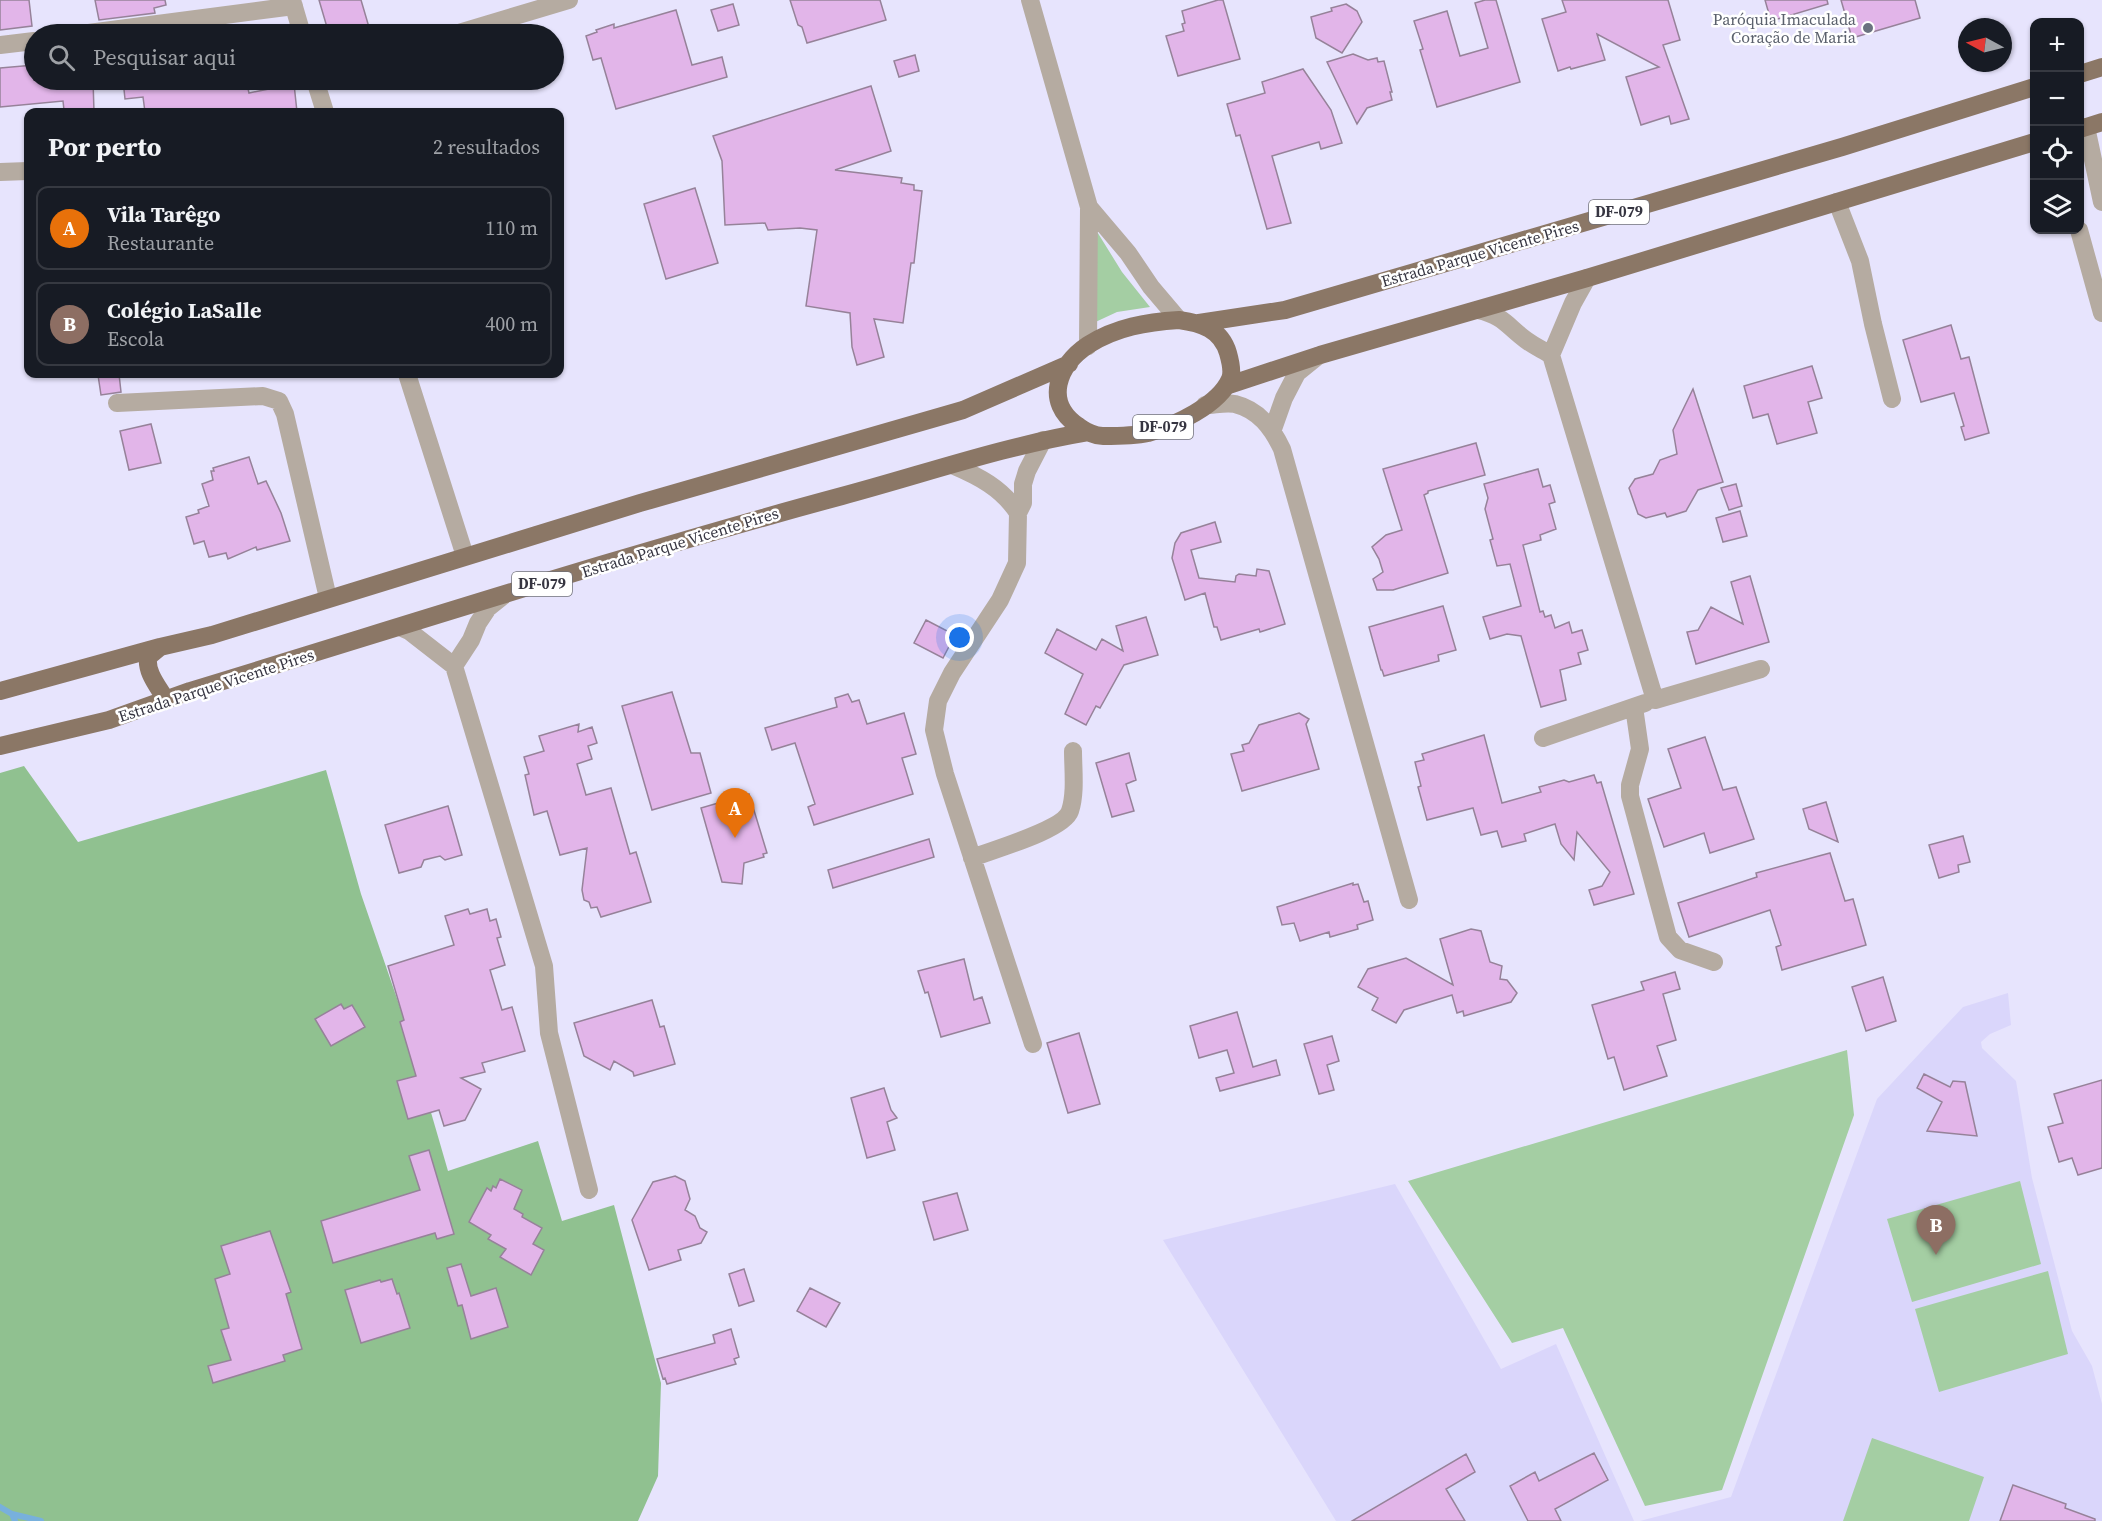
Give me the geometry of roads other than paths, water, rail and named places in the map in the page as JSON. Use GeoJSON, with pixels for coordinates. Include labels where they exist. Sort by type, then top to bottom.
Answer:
{"type":"FeatureCollection","features":[{"type":"Feature","properties":{"kind":"main road"},"geometry":{"type":"LineString","coordinates":[[2084,72],[2102,67]]}},
{"type":"Feature","properties":{"kind":"main road","name":"Estrada Parque Vicente Pires"},"geometry":{"type":"LineString","coordinates":[[1199,323],[1285,310],[1842,147],[2030,88]]}},
{"type":"Feature","properties":{"kind":"main road","name":"DF-079"},"geometry":{"type":"LineString","coordinates":[[1226,386],[1320,355],[1587,279],[1837,202],[2030,146]]}},
{"type":"Feature","properties":{"kind":"main road","name":"DF-079"},"geometry":{"type":"LineString","coordinates":[[1179,320],[1199,323],[1219,334],[1226,344],[1231,377],[1220,395],[1180,422],[1147,433],[1097,436],[1067,419],[1060,405],[1059,376],[1088,346],[1125,327],[1179,320]]}},
{"type":"Feature","properties":{"kind":"main road","name":"DF-079"},"geometry":{"type":"LineString","coordinates":[[0,691],[212,635],[640,503],[963,410],[1069,364]]}},
{"type":"Feature","properties":{"kind":"main road","name":"Estrada Parque Vicente Pires"},"geometry":{"type":"LineString","coordinates":[[0,746],[109,720],[399,627],[735,525],[1043,440],[1088,432]]}},
{"type":"Feature","properties":{"kind":"main road"},"geometry":{"type":"LineString","coordinates":[[160,647],[148,657],[147,663],[151,675],[166,700]]}},
{"type":"Feature","properties":{"kind":"street"},"geometry":{"type":"LineString","coordinates":[[489,24],[569,0]]}},
{"type":"Feature","properties":{"kind":"street"},"geometry":{"type":"LineString","coordinates":[[1030,0],[1089,207],[1088,346]]}},
{"type":"Feature","properties":{"kind":"street"},"geometry":{"type":"LineString","coordinates":[[149,24],[293,3],[299,24]]}},
{"type":"Feature","properties":{"kind":"street"},"geometry":{"type":"LineString","coordinates":[[0,45],[24,42]]}},
{"type":"Feature","properties":{"kind":"street"},"geometry":{"type":"LineString","coordinates":[[318,90],[324,108]]}},
{"type":"Feature","properties":{"kind":"street"},"geometry":{"type":"LineString","coordinates":[[2089,126],[2102,202]]}},
{"type":"Feature","properties":{"kind":"street"},"geometry":{"type":"LineString","coordinates":[[0,172],[24,171]]}},
{"type":"Feature","properties":{"kind":"street"},"geometry":{"type":"LineString","coordinates":[[1837,202],[1860,261],[1892,399]]}},
{"type":"Feature","properties":{"kind":"street"},"geometry":{"type":"LineString","coordinates":[[1089,207],[1128,253],[1151,288],[1179,320]]}},
{"type":"Feature","properties":{"kind":"street"},"geometry":{"type":"LineString","coordinates":[[2080,234],[2102,314]]}},
{"type":"Feature","properties":{"kind":"street"},"geometry":{"type":"LineString","coordinates":[[1587,279],[1573,303],[1551,355],[1655,700]]}},
{"type":"Feature","properties":{"kind":"street"},"geometry":{"type":"LineString","coordinates":[[1478,310],[1493,313],[1526,340],[1551,355]]}},
{"type":"Feature","properties":{"kind":"street"},"geometry":{"type":"LineString","coordinates":[[1273,429],[1284,398],[1297,373],[1320,355]]}},
{"type":"Feature","properties":{"kind":"street"},"geometry":{"type":"LineString","coordinates":[[408,378],[465,556]]}},
{"type":"Feature","properties":{"kind":"street"},"geometry":{"type":"LineString","coordinates":[[117,403],[263,396],[279,401],[285,414],[328,598]]}},
{"type":"Feature","properties":{"kind":"street"},"geometry":{"type":"LineString","coordinates":[[1205,405],[1233,404],[1261,417],[1273,429],[1282,449],[1409,900]]}},
{"type":"Feature","properties":{"kind":"street"},"geometry":{"type":"LineString","coordinates":[[1033,1044],[936,742],[935,717],[938,701],[952,673],[1000,600],[1017,563],[1018,513],[1023,503],[1023,484],[1043,440]]}},
{"type":"Feature","properties":{"kind":"street"},"geometry":{"type":"LineString","coordinates":[[951,465],[974,475],[1000,491],[1018,513]]}},
{"type":"Feature","properties":{"kind":"street"},"geometry":{"type":"LineString","coordinates":[[454,666],[488,608],[503,596]]}},
{"type":"Feature","properties":{"kind":"street"},"geometry":{"type":"LineString","coordinates":[[399,627],[409,631],[454,666],[544,966],[549,1033],[589,1190]]}},
{"type":"Feature","properties":{"kind":"street"},"geometry":{"type":"LineString","coordinates":[[1543,738],[1655,700],[1761,669]]}},
{"type":"Feature","properties":{"kind":"street"},"geometry":{"type":"LineString","coordinates":[[1634,707],[1640,749],[1630,785],[1630,796],[1668,937],[1680,950],[1714,962]]}},
{"type":"Feature","properties":{"kind":"street"},"geometry":{"type":"LineString","coordinates":[[972,858],[1052,828],[1065,820],[1070,811],[1073,751]]}},
{"type":"Feature","properties":{"kind":"waterway"},"geometry":{"type":"LineString","coordinates":[[0,1507],[12,1514],[15,1521]]}},
{"type":"Feature","properties":{"kind":"waterway"},"geometry":{"type":"LineString","coordinates":[[12,1514],[41,1521]]}},
{"type":"Feature","properties":{"kind":"place","name":"Paróquia Imaculada Coração de Maria"},"geometry":{"type":"Point","coordinates":[1868,28]}},
{"type":"Feature","properties":{"kind":"place","name":"Vila Tarêgo"},"geometry":{"type":"Point","coordinates":[735,838]}},
{"type":"Feature","properties":{"kind":"place","name":"Colégio LaSalle"},"geometry":{"type":"Point","coordinates":[1936,1255]}}]}
